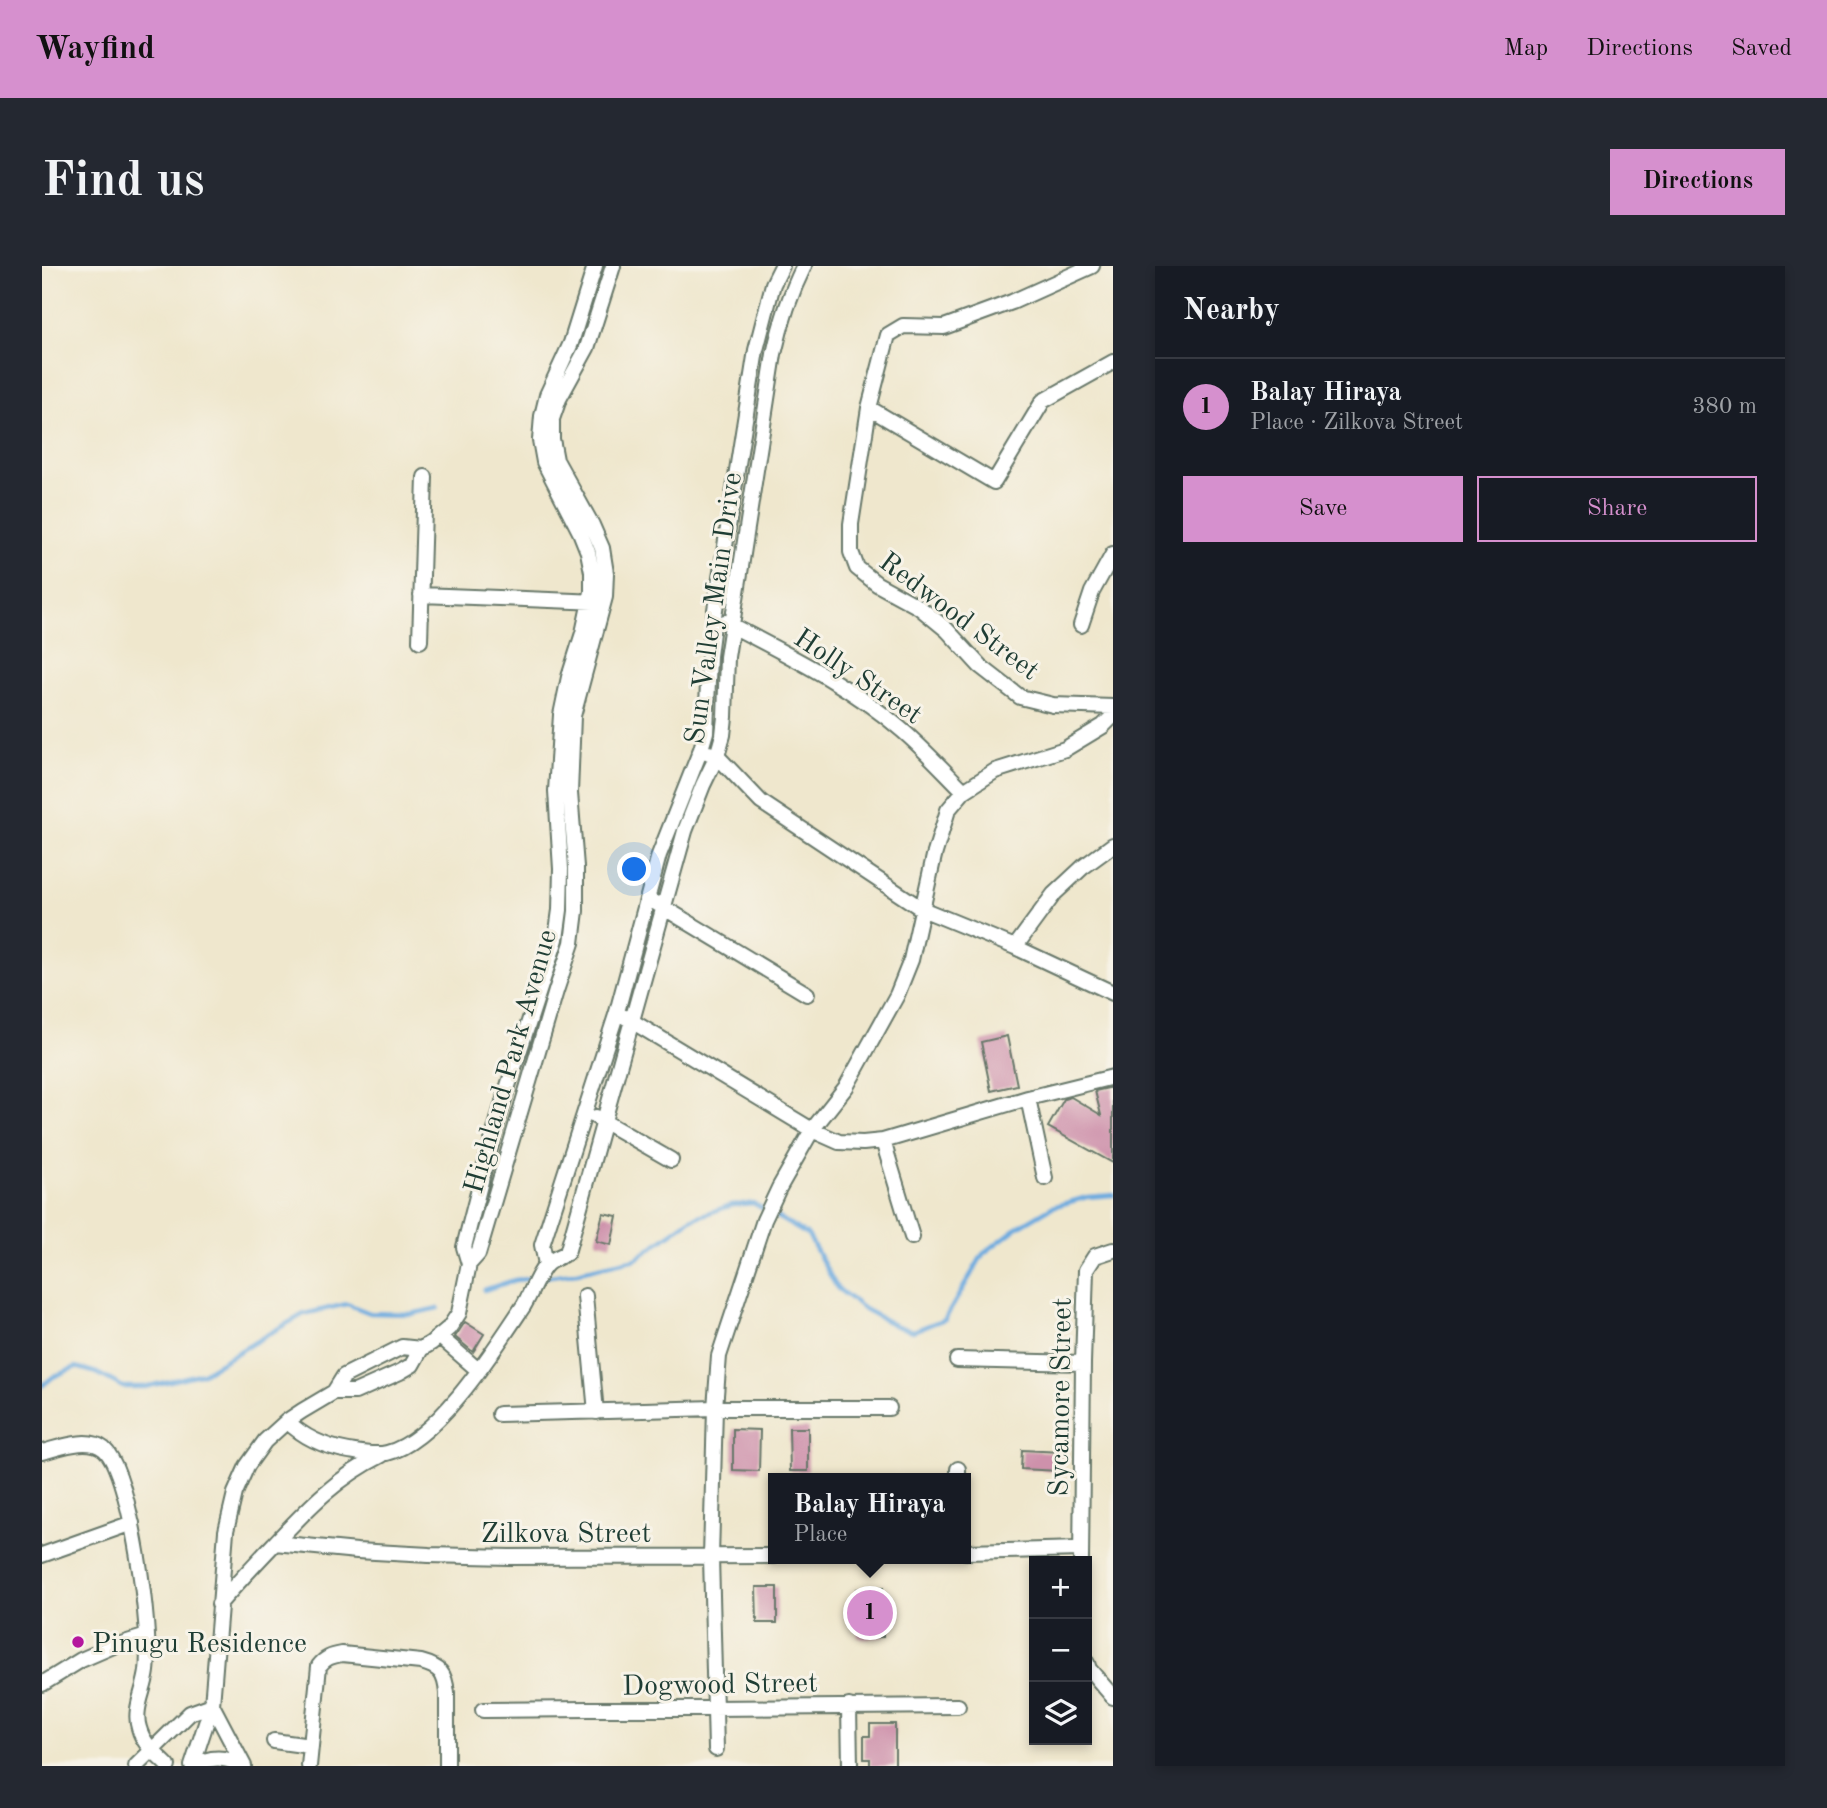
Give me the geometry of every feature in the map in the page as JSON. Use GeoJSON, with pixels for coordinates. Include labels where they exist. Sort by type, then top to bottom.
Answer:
{"type":"FeatureCollection","features":[{"type":"Feature","properties":{"kind":"street","name":"Highland Park Avenue"},"geometry":{"type":"LineString","coordinates":[[553,397],[595,266]]}},
{"type":"Feature","properties":{"kind":"street","name":"Highland Park Avenue"},"geometry":{"type":"LineString","coordinates":[[334,1392],[355,1392],[412,1365],[421,1349],[449,1328],[459,1313],[469,1264],[464,1247],[484,1169],[556,939],[561,869],[556,791],[561,715],[569,677],[597,601],[592,592],[588,552],[544,462],[540,440],[542,416],[587,348],[613,266]]}},
{"type":"Feature","properties":{"kind":"street","name":"Sun Valley Main Drive"},"geometry":{"type":"LineString","coordinates":[[544,1267],[542,1245],[617,1012],[659,856],[706,732],[709,656],[714,617],[756,350],[773,284],[782,266]]}},
{"type":"Feature","properties":{"kind":"street","name":"Sun Valley Main Drive"},"geometry":{"type":"LineString","coordinates":[[287,1421],[299,1432],[338,1449],[365,1454],[387,1453],[408,1444],[428,1430],[452,1404],[526,1302],[544,1267],[566,1253],[685,831],[717,756],[725,717],[727,657],[774,354],[783,315],[804,266]]}},
{"type":"Feature","properties":{"kind":"street","name":"Redwood Street"},"geometry":{"type":"LineString","coordinates":[[1093,266],[1012,302],[944,327],[903,326],[888,335],[869,408],[851,524],[851,552],[857,568],[877,584],[919,607],[947,630],[980,666],[1020,697],[1053,705],[1113,707]]}},
{"type":"Feature","properties":{"kind":"street"},"geometry":{"type":"LineString","coordinates":[[869,408],[994,482],[1043,401],[1113,362]]}},
{"type":"Feature","properties":{"kind":"street"},"geometry":{"type":"LineString","coordinates":[[420,641],[425,477]]}},
{"type":"Feature","properties":{"kind":"street"},"geometry":{"type":"LineString","coordinates":[[1080,625],[1092,592],[1113,554]]}},
{"type":"Feature","properties":{"kind":"street"},"geometry":{"type":"LineString","coordinates":[[422,595],[597,601]]}},
{"type":"Feature","properties":{"kind":"street","name":"Holly Street"},"geometry":{"type":"LineString","coordinates":[[714,617],[843,687],[901,730],[964,791]]}},
{"type":"Feature","properties":{"kind":"street"},"geometry":{"type":"LineString","coordinates":[[716,1749],[711,1558],[719,1356],[764,1220],[812,1130],[846,1087],[897,995],[911,961],[940,831],[948,810],[964,791],[995,771],[1065,749],[1103,726],[1113,716]]}},
{"type":"Feature","properties":{"kind":"street"},"geometry":{"type":"LineString","coordinates":[[701,749],[717,756],[761,802],[922,909],[1016,947],[1113,993]]}},
{"type":"Feature","properties":{"kind":"street"},"geometry":{"type":"LineString","coordinates":[[1016,947],[1054,894],[1083,867],[1113,845]]}},
{"type":"Feature","properties":{"kind":"street"},"geometry":{"type":"LineString","coordinates":[[648,899],[807,994]]}},
{"type":"Feature","properties":{"kind":"street"},"geometry":{"type":"LineString","coordinates":[[617,1012],[812,1130],[839,1142],[883,1141],[1028,1098],[1113,1077]]}},
{"type":"Feature","properties":{"kind":"street"},"geometry":{"type":"LineString","coordinates":[[1028,1098],[1045,1178]]}},
{"type":"Feature","properties":{"kind":"street"},"geometry":{"type":"LineString","coordinates":[[585,1111],[671,1160]]}},
{"type":"Feature","properties":{"kind":"street"},"geometry":{"type":"LineString","coordinates":[[883,1141],[912,1237]]}},
{"type":"Feature","properties":{"kind":"street","name":"Sycamore Street"},"geometry":{"type":"LineString","coordinates":[[1081,1555],[1086,1270],[1095,1256],[1113,1250]]}},
{"type":"Feature","properties":{"kind":"street"},"geometry":{"type":"LineString","coordinates":[[585,1296],[596,1412]]}},
{"type":"Feature","properties":{"kind":"street"},"geometry":{"type":"LineString","coordinates":[[440,1336],[478,1370]]}},
{"type":"Feature","properties":{"kind":"street","name":"Highland Park Avenue"},"geometry":{"type":"LineString","coordinates":[[193,1766],[212,1705],[226,1531],[235,1493],[247,1466],[265,1441],[287,1421],[334,1392],[344,1376],[402,1347],[421,1349]]}},
{"type":"Feature","properties":{"kind":"street"},"geometry":{"type":"LineString","coordinates":[[957,1360],[1083,1363]]}},
{"type":"Feature","properties":{"kind":"street"},"geometry":{"type":"LineString","coordinates":[[368,1364],[377,1382]]}},
{"type":"Feature","properties":{"kind":"street"},"geometry":{"type":"LineString","coordinates":[[499,1414],[715,1408],[889,1408]]}},
{"type":"Feature","properties":{"kind":"street"},"geometry":{"type":"LineString","coordinates":[[42,1452],[76,1444],[92,1444],[102,1447],[115,1466],[132,1522],[147,1636],[148,1670],[136,1715],[138,1727],[142,1737],[167,1766]]}},
{"type":"Feature","properties":{"kind":"street"},"geometry":{"type":"LineString","coordinates":[[219,1604],[322,1495],[360,1466],[387,1453]]}},
{"type":"Feature","properties":{"kind":"street"},"geometry":{"type":"LineString","coordinates":[[42,1555],[132,1522]]}},
{"type":"Feature","properties":{"kind":"street","name":"Zilkova Street"},"geometry":{"type":"LineString","coordinates":[[275,1543],[357,1551],[509,1557],[768,1556]]}},
{"type":"Feature","properties":{"kind":"street"},"geometry":{"type":"LineString","coordinates":[[971,1552],[1081,1555]]}},
{"type":"Feature","properties":{"kind":"street"},"geometry":{"type":"LineString","coordinates":[[42,1684],[81,1660],[147,1636]]}},
{"type":"Feature","properties":{"kind":"street"},"geometry":{"type":"LineString","coordinates":[[309,1766],[319,1667],[324,1660],[342,1654],[421,1662],[433,1665],[441,1672],[446,1682],[447,1766]]}},
{"type":"Feature","properties":{"kind":"street"},"geometry":{"type":"LineString","coordinates":[[1092,1672],[1113,1697]]}},
{"type":"Feature","properties":{"kind":"street"},"geometry":{"type":"LineString","coordinates":[[136,1766],[190,1713],[212,1705],[242,1766]]}},
{"type":"Feature","properties":{"kind":"street"},"geometry":{"type":"LineString","coordinates":[[849,1706],[850,1766]]}},
{"type":"Feature","properties":{"kind":"street","name":"Dogwood Street"},"geometry":{"type":"LineString","coordinates":[[483,1710],[958,1706]]}},
{"type":"Feature","properties":{"kind":"street"},"geometry":{"type":"LineString","coordinates":[[274,1741],[310,1746]]}},
{"type":"Feature","properties":{"kind":"street"},"geometry":{"type":"LineString","coordinates":[[193,1766],[212,1759],[224,1759],[242,1766]]}},
{"type":"Feature","properties":{"kind":"building"},"geometry":{"type":"Polygon","coordinates":[[[1007,1036],[1017,1085],[991,1091],[981,1042],[1007,1036]]]}},
{"type":"Feature","properties":{"kind":"building"},"geometry":{"type":"Polygon","coordinates":[[[1113,1087],[1113,1163],[1048,1127],[1064,1099],[1071,1097],[1101,1115],[1095,1091],[1113,1087]]]}},
{"type":"Feature","properties":{"kind":"building"},"geometry":{"type":"Polygon","coordinates":[[[603,1213],[617,1216],[611,1245],[596,1241],[603,1213]]]}},
{"type":"Feature","properties":{"kind":"building"},"geometry":{"type":"Polygon","coordinates":[[[465,1322],[484,1334],[473,1352],[455,1337],[465,1322]]]}},
{"type":"Feature","properties":{"kind":"building"},"geometry":{"type":"Polygon","coordinates":[[[789,1428],[808,1428],[808,1471],[790,1471],[789,1428]]]}},
{"type":"Feature","properties":{"kind":"building"},"geometry":{"type":"Polygon","coordinates":[[[733,1429],[760,1430],[759,1471],[733,1470],[733,1429]]]}},
{"type":"Feature","properties":{"kind":"building"},"geometry":{"type":"Polygon","coordinates":[[[1022,1450],[1061,1452],[1060,1471],[1021,1469],[1022,1450]]]}},
{"type":"Feature","properties":{"kind":"building"},"geometry":{"type":"Polygon","coordinates":[[[756,1587],[777,1587],[777,1623],[757,1623],[756,1587]]]}},
{"type":"Feature","properties":{"kind":"building"},"geometry":{"type":"Polygon","coordinates":[[[883,1588],[883,1637],[858,1638],[857,1589],[883,1588]]]}},
{"type":"Feature","properties":{"kind":"building"},"geometry":{"type":"Polygon","coordinates":[[[870,1724],[895,1724],[895,1766],[870,1766],[870,1759],[864,1759],[864,1736],[870,1736],[870,1724]]]}},
{"type":"Feature","properties":{"kind":"waterway"},"geometry":{"type":"LineString","coordinates":[[543,1277],[636,1259],[691,1219],[732,1205],[753,1203],[808,1235],[837,1288],[864,1309],[896,1326],[913,1331],[945,1319],[983,1254],[1018,1227],[1052,1207],[1087,1197],[1113,1195]]}},
{"type":"Feature","properties":{"kind":"waterway"},"geometry":{"type":"LineString","coordinates":[[484,1290],[515,1280],[534,1278]]}},
{"type":"Feature","properties":{"kind":"waterway"},"geometry":{"type":"LineString","coordinates":[[42,1386],[53,1377],[76,1367],[97,1373],[123,1387],[145,1387],[203,1373],[304,1314],[347,1304],[370,1313],[411,1314],[438,1308]]}},
{"type":"Feature","properties":{"kind":"place","name":"Balay Hiraya"},"geometry":{"type":"Point","coordinates":[870,1613]}},
{"type":"Feature","properties":{"kind":"place","name":"Pinugu Residence"},"geometry":{"type":"Point","coordinates":[78,1642]}}]}
